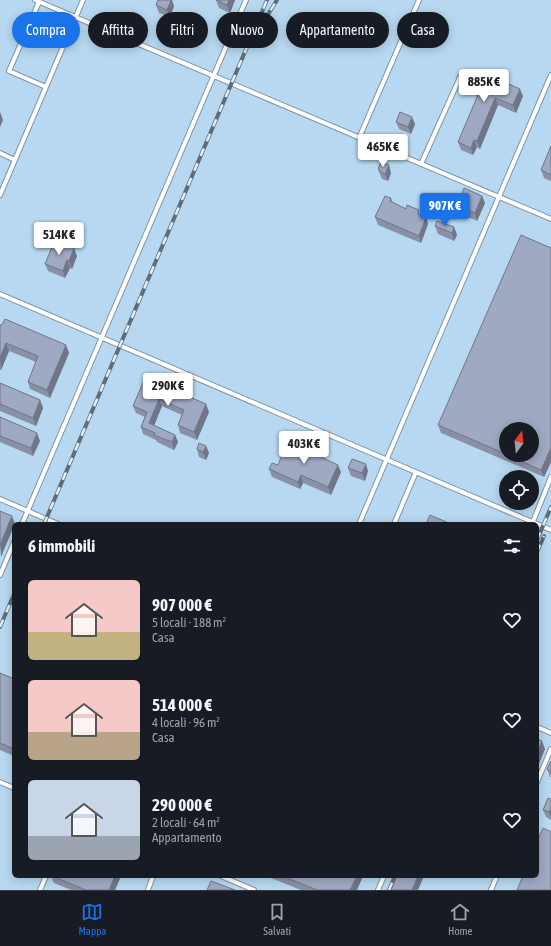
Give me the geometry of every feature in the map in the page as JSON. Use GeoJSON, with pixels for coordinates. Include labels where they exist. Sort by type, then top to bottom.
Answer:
{"type":"FeatureCollection","features":[{"type":"Feature","properties":{"kind":"lane"},"geometry":{"type":"LineString","coordinates":[[78,12],[83,0]]}},
{"type":"Feature","properties":{"kind":"lane"},"geometry":{"type":"LineString","coordinates":[[23,522],[246,0]]}},
{"type":"Feature","properties":{"kind":"lane"},"geometry":{"type":"LineString","coordinates":[[359,138],[419,0]]}},
{"type":"Feature","properties":{"kind":"lane"},"geometry":{"type":"LineString","coordinates":[[46,87],[9,71],[37,1],[64,12]]}},
{"type":"Feature","properties":{"kind":"lane"},"geometry":{"type":"LineString","coordinates":[[80,19],[551,219]]}},
{"type":"Feature","properties":{"kind":"lane"},"geometry":{"type":"LineString","coordinates":[[0,195],[63,48]]}},
{"type":"Feature","properties":{"kind":"lane"},"geometry":{"type":"LineString","coordinates":[[421,164],[461,75]]}},
{"type":"Feature","properties":{"kind":"lane"},"geometry":{"type":"LineString","coordinates":[[360,522],[551,75]]}},
{"type":"Feature","properties":{"kind":"lane"},"geometry":{"type":"LineString","coordinates":[[0,153],[15,160]]}},
{"type":"Feature","properties":{"kind":"lane"},"geometry":{"type":"LineString","coordinates":[[0,294],[387,459],[530,522]]}},
{"type":"Feature","properties":{"kind":"lane"},"geometry":{"type":"LineString","coordinates":[[395,522],[416,472]]}},
{"type":"Feature","properties":{"kind":"lane"},"geometry":{"type":"LineString","coordinates":[[532,522],[551,476]]}},
{"type":"Feature","properties":{"kind":"lane"},"geometry":{"type":"LineString","coordinates":[[0,499],[53,522]]}},
{"type":"Feature","properties":{"kind":"lane"},"geometry":{"type":"LineString","coordinates":[[539,526],[551,530]]}},
{"type":"Feature","properties":{"kind":"lane"},"geometry":{"type":"LineString","coordinates":[[0,575],[12,547]]}},
{"type":"Feature","properties":{"kind":"lane"},"geometry":{"type":"LineString","coordinates":[[539,728],[551,733]]}},
{"type":"Feature","properties":{"kind":"lane"},"geometry":{"type":"LineString","coordinates":[[539,777],[551,749]]}},
{"type":"Feature","properties":{"kind":"lane"},"geometry":{"type":"LineString","coordinates":[[0,782],[12,787]]}},
{"type":"Feature","properties":{"kind":"lane"},"geometry":{"type":"LineString","coordinates":[[40,890],[45,878]]}},
{"type":"Feature","properties":{"kind":"lane"},"geometry":{"type":"LineString","coordinates":[[148,890],[153,878]]}},
{"type":"Feature","properties":{"kind":"lane"},"geometry":{"type":"LineString","coordinates":[[226,878],[254,890]]}},
{"type":"Feature","properties":{"kind":"lane"},"geometry":{"type":"LineString","coordinates":[[378,890],[383,878]]}},
{"type":"Feature","properties":{"kind":"lane"},"geometry":{"type":"LineString","coordinates":[[491,890],[496,878]]}},
{"type":"Feature","properties":{"kind":"shaded area"},"geometry":{"type":"Polygon","coordinates":[[[0,0],[551,0],[551,890],[0,890],[0,0]]]}},
{"type":"Feature","properties":{"kind":"building"},"geometry":{"type":"Polygon","coordinates":[[[158,0],[171,0],[167,10],[156,5],[158,0]]]}},
{"type":"Feature","properties":{"kind":"building"},"geometry":{"type":"Polygon","coordinates":[[[216,0],[229,0],[227,5],[216,0]]]}},
{"type":"Feature","properties":{"kind":"building"},"geometry":{"type":"Polygon","coordinates":[[[475,69],[520,89],[513,105],[495,98],[477,141],[474,140],[471,148],[458,142],[480,90],[461,82],[465,72],[472,75],[475,69]]]}},
{"type":"Feature","properties":{"kind":"building"},"geometry":{"type":"Polygon","coordinates":[[[400,112],[412,117],[408,127],[396,122],[400,112]]]}},
{"type":"Feature","properties":{"kind":"building"},"geometry":{"type":"Polygon","coordinates":[[[551,146],[551,175],[541,170],[551,146]]]}},
{"type":"Feature","properties":{"kind":"building"},"geometry":{"type":"Polygon","coordinates":[[[381,162],[389,165],[385,174],[378,169],[381,162]]]}},
{"type":"Feature","properties":{"kind":"building"},"geometry":{"type":"Polygon","coordinates":[[[464,188],[482,196],[475,213],[453,204],[456,198],[460,199],[464,188]]]}},
{"type":"Feature","properties":{"kind":"building"},"geometry":{"type":"Polygon","coordinates":[[[385,196],[391,198],[390,201],[406,209],[407,205],[419,210],[418,214],[426,217],[419,236],[375,217],[385,196]]]}},
{"type":"Feature","properties":{"kind":"building"},"geometry":{"type":"Polygon","coordinates":[[[437,221],[454,227],[452,233],[435,226],[437,221]]]}},
{"type":"Feature","properties":{"kind":"building"},"geometry":{"type":"Polygon","coordinates":[[[521,235],[551,248],[551,448],[541,470],[523,462],[539,462],[539,422],[499,422],[499,451],[438,425],[521,235]]]}},
{"type":"Feature","properties":{"kind":"building"},"geometry":{"type":"Polygon","coordinates":[[[55,240],[74,248],[63,271],[45,264],[55,240]]]}},
{"type":"Feature","properties":{"kind":"building"},"geometry":{"type":"Polygon","coordinates":[[[5,319],[66,345],[47,390],[28,382],[38,356],[6,343],[0,358],[0,325],[2,325],[5,319]]]}},
{"type":"Feature","properties":{"kind":"building"},"geometry":{"type":"Polygon","coordinates":[[[145,378],[206,404],[194,432],[178,425],[184,410],[159,399],[149,423],[175,435],[172,442],[154,435],[155,433],[141,427],[147,412],[133,406],[145,378]]]}},
{"type":"Feature","properties":{"kind":"building"},"geometry":{"type":"Polygon","coordinates":[[[0,383],[40,400],[33,418],[0,404],[0,383]]]}},
{"type":"Feature","properties":{"kind":"building"},"geometry":{"type":"Polygon","coordinates":[[[0,417],[37,433],[31,448],[0,436],[0,417]]]}},
{"type":"Feature","properties":{"kind":"building"},"geometry":{"type":"Polygon","coordinates":[[[289,438],[300,443],[299,447],[338,465],[328,487],[301,475],[298,482],[269,469],[272,463],[278,465],[289,438]]]}},
{"type":"Feature","properties":{"kind":"building"},"geometry":{"type":"Polygon","coordinates":[[[199,443],[206,446],[203,452],[197,449],[199,443]]]}},
{"type":"Feature","properties":{"kind":"building"},"geometry":{"type":"Polygon","coordinates":[[[352,459],[366,464],[362,473],[348,468],[352,459]]]}},
{"type":"Feature","properties":{"kind":"building"},"geometry":{"type":"Polygon","coordinates":[[[0,511],[12,516],[0,545],[0,511]]]}},
{"type":"Feature","properties":{"kind":"building"},"geometry":{"type":"Polygon","coordinates":[[[430,515],[446,522],[427,522],[430,515]]]}},
{"type":"Feature","properties":{"kind":"building"},"geometry":{"type":"Polygon","coordinates":[[[0,673],[12,678],[12,748],[0,743],[0,673]]]}},
{"type":"Feature","properties":{"kind":"building"},"geometry":{"type":"Polygon","coordinates":[[[539,740],[542,741],[539,749],[539,740]]]}},
{"type":"Feature","properties":{"kind":"building"},"geometry":{"type":"Polygon","coordinates":[[[551,761],[551,771],[547,769],[551,761]]]}},
{"type":"Feature","properties":{"kind":"building"},"geometry":{"type":"Polygon","coordinates":[[[548,798],[551,799],[551,808],[549,812],[543,810],[548,798]]]}},
{"type":"Feature","properties":{"kind":"building"},"geometry":{"type":"Polygon","coordinates":[[[543,828],[551,832],[551,890],[517,890],[522,878],[539,878],[539,837],[543,828]]]}},
{"type":"Feature","properties":{"kind":"building"},"geometry":{"type":"Polygon","coordinates":[[[57,878],[114,878],[109,890],[86,890],[57,878]]]}},
{"type":"Feature","properties":{"kind":"building"},"geometry":{"type":"Polygon","coordinates":[[[287,878],[356,878],[350,890],[317,890],[287,878]]]}},
{"type":"Feature","properties":{"kind":"building"},"geometry":{"type":"Polygon","coordinates":[[[396,878],[417,878],[412,890],[391,890],[396,878]]]}},
{"type":"Feature","properties":{"kind":"building"},"geometry":{"type":"Polygon","coordinates":[[[211,881],[235,890],[207,890],[211,881]]]}},
{"type":"Feature","properties":{"kind":"railway"},"geometry":{"type":"LineString","coordinates":[[45,522],[267,0]]}},
{"type":"Feature","properties":{"kind":"railway"},"geometry":{"type":"LineString","coordinates":[[270,12],[277,0]]}},
{"type":"Feature","properties":{"kind":"railway"},"geometry":{"type":"LineString","coordinates":[[539,535],[551,507]]}},
{"type":"Feature","properties":{"kind":"railway"},"geometry":{"type":"LineString","coordinates":[[539,547],[544,536]]}},
{"type":"Feature","properties":{"kind":"railway"},"geometry":{"type":"LineString","coordinates":[[0,627],[12,599]]}},
{"type":"Feature","properties":{"kind":"railway"},"geometry":{"type":"LineString","coordinates":[[389,890],[394,878]]}}]}
